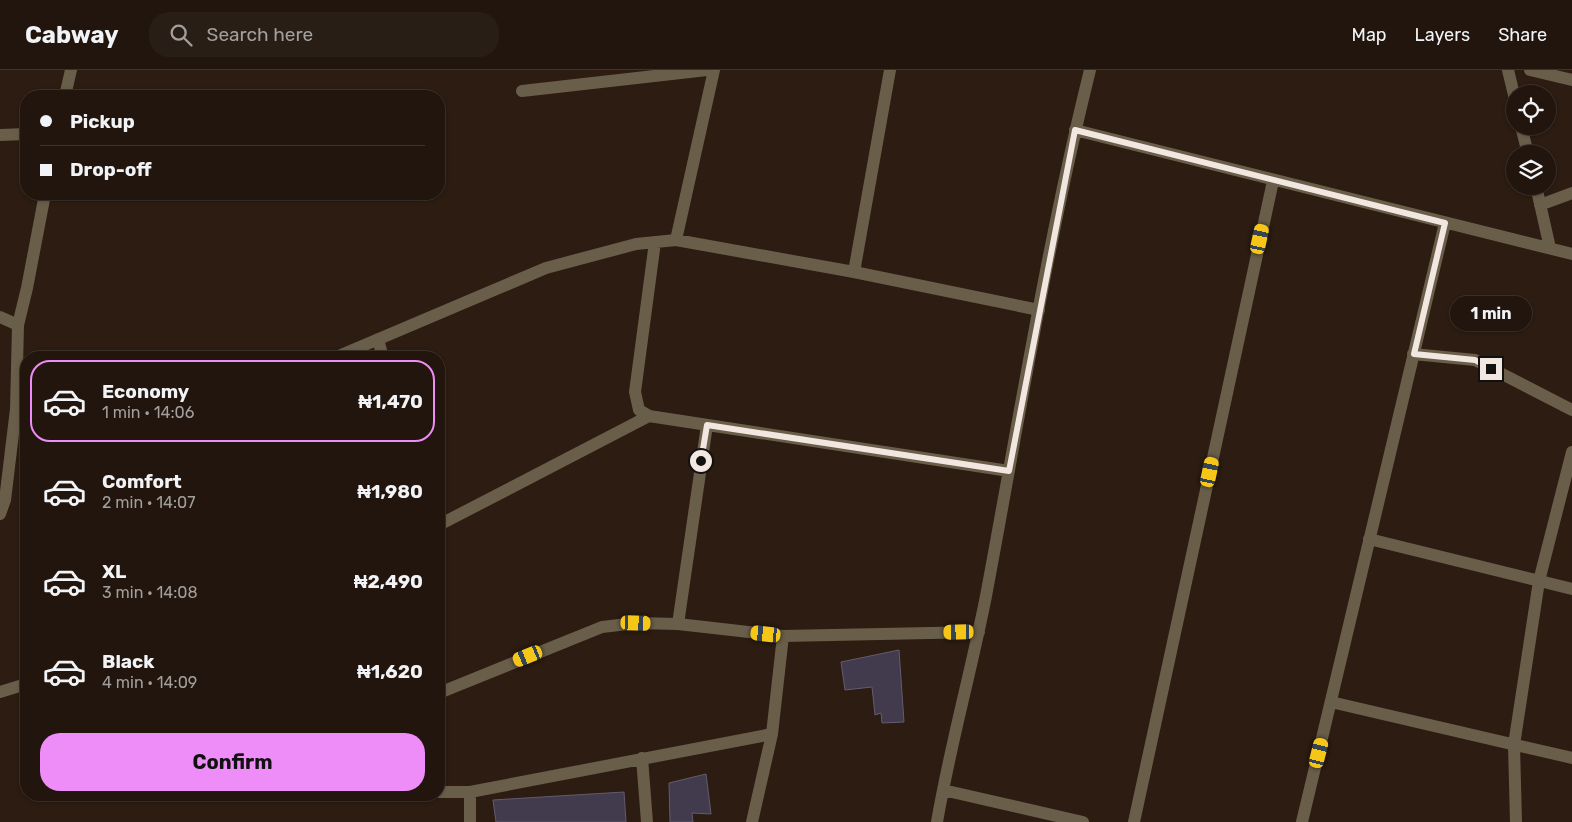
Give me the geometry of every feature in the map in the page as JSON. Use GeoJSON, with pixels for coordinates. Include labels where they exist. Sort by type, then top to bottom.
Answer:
{"type":"FeatureCollection","features":[{"type":"Feature","properties":{"kind":"street"},"geometry":{"type":"LineString","coordinates":[[66,90],[71,70]]}},
{"type":"Feature","properties":{"kind":"street"},"geometry":{"type":"LineString","coordinates":[[522,91],[708,70]]}},
{"type":"Feature","properties":{"kind":"street"},"geometry":{"type":"LineString","coordinates":[[676,240],[714,70]]}},
{"type":"Feature","properties":{"kind":"street"},"geometry":{"type":"LineString","coordinates":[[854,272],[890,70]]}},
{"type":"Feature","properties":{"kind":"street"},"geometry":{"type":"LineString","coordinates":[[937,822],[979,632],[1039,310],[1075,130],[1090,70]]}},
{"type":"Feature","properties":{"kind":"street"},"geometry":{"type":"LineString","coordinates":[[1508,70],[1512,85]]}},
{"type":"Feature","properties":{"kind":"street"},"geometry":{"type":"LineString","coordinates":[[1530,70],[1572,80]]}},
{"type":"Feature","properties":{"kind":"street"},"geometry":{"type":"LineString","coordinates":[[1075,130],[1273,181],[1572,254]]}},
{"type":"Feature","properties":{"kind":"street"},"geometry":{"type":"LineString","coordinates":[[0,135],[20,134]]}},
{"type":"Feature","properties":{"kind":"street"},"geometry":{"type":"LineString","coordinates":[[1134,822],[1273,181]]}},
{"type":"Feature","properties":{"kind":"street"},"geometry":{"type":"LineString","coordinates":[[1540,205],[1572,193]]}},
{"type":"Feature","properties":{"kind":"street"},"geometry":{"type":"LineString","coordinates":[[1538,195],[1550,248]]}},
{"type":"Feature","properties":{"kind":"street"},"geometry":{"type":"LineString","coordinates":[[20,381],[18,325],[44,200]]}},
{"type":"Feature","properties":{"kind":"street"},"geometry":{"type":"LineString","coordinates":[[1302,822],[1445,223]]}},
{"type":"Feature","properties":{"kind":"street"},"geometry":{"type":"LineString","coordinates":[[350,351],[546,268],[636,244],[676,240],[854,272],[1039,310]]}},
{"type":"Feature","properties":{"kind":"street"},"geometry":{"type":"LineString","coordinates":[[655,242],[635,392],[639,410],[649,416],[1009,471]]}},
{"type":"Feature","properties":{"kind":"street"},"geometry":{"type":"LineString","coordinates":[[0,317],[18,325]]}},
{"type":"Feature","properties":{"kind":"street"},"geometry":{"type":"LineString","coordinates":[[378,339],[381,351]]}},
{"type":"Feature","properties":{"kind":"street"},"geometry":{"type":"LineString","coordinates":[[1414,354],[1475,360],[1572,410]]}},
{"type":"Feature","properties":{"kind":"street"},"geometry":{"type":"LineString","coordinates":[[0,514],[20,414]]}},
{"type":"Feature","properties":{"kind":"street"},"geometry":{"type":"LineString","coordinates":[[445,522],[649,416]]}},
{"type":"Feature","properties":{"kind":"street"},"geometry":{"type":"LineString","coordinates":[[678,624],[707,425]]}},
{"type":"Feature","properties":{"kind":"street"},"geometry":{"type":"LineString","coordinates":[[1516,822],[1514,745],[1539,581],[1572,452]]}},
{"type":"Feature","properties":{"kind":"street"},"geometry":{"type":"LineString","coordinates":[[1369,539],[1572,589]]}},
{"type":"Feature","properties":{"kind":"street"},"geometry":{"type":"LineString","coordinates":[[445,691],[602,627],[636,623],[678,624],[783,636],[979,632]]}},
{"type":"Feature","properties":{"kind":"street"},"geometry":{"type":"LineString","coordinates":[[752,822],[772,734],[783,636]]}},
{"type":"Feature","properties":{"kind":"street"},"geometry":{"type":"LineString","coordinates":[[0,692],[20,686]]}},
{"type":"Feature","properties":{"kind":"street"},"geometry":{"type":"LineString","coordinates":[[1331,702],[1572,758]]}},
{"type":"Feature","properties":{"kind":"street"},"geometry":{"type":"LineString","coordinates":[[445,792],[470,792],[772,734]]}},
{"type":"Feature","properties":{"kind":"street"},"geometry":{"type":"LineString","coordinates":[[642,758],[647,822]]}},
{"type":"Feature","properties":{"kind":"street"},"geometry":{"type":"LineString","coordinates":[[943,790],[1083,822]]}},
{"type":"Feature","properties":{"kind":"street"},"geometry":{"type":"LineString","coordinates":[[470,792],[470,822]]}},
{"type":"Feature","properties":{"kind":"building"},"geometry":{"type":"Polygon","coordinates":[[[899,650],[904,722],[882,723],[881,713],[875,715],[872,687],[845,690],[841,662],[899,650]]]}},
{"type":"Feature","properties":{"kind":"building"},"geometry":{"type":"Polygon","coordinates":[[[706,774],[711,814],[692,813],[693,822],[670,822],[669,783],[706,774]]]}},
{"type":"Feature","properties":{"kind":"building"},"geometry":{"type":"Polygon","coordinates":[[[624,792],[626,822],[496,822],[493,800],[624,792]]]}},
{"type":"Feature","properties":{"kind":"route"},"geometry":{"type":"LineString","coordinates":[[701,461],[707,425],[1009,471],[1075,130],[1445,223],[1414,354],[1475,360],[1491,369]]}}]}
